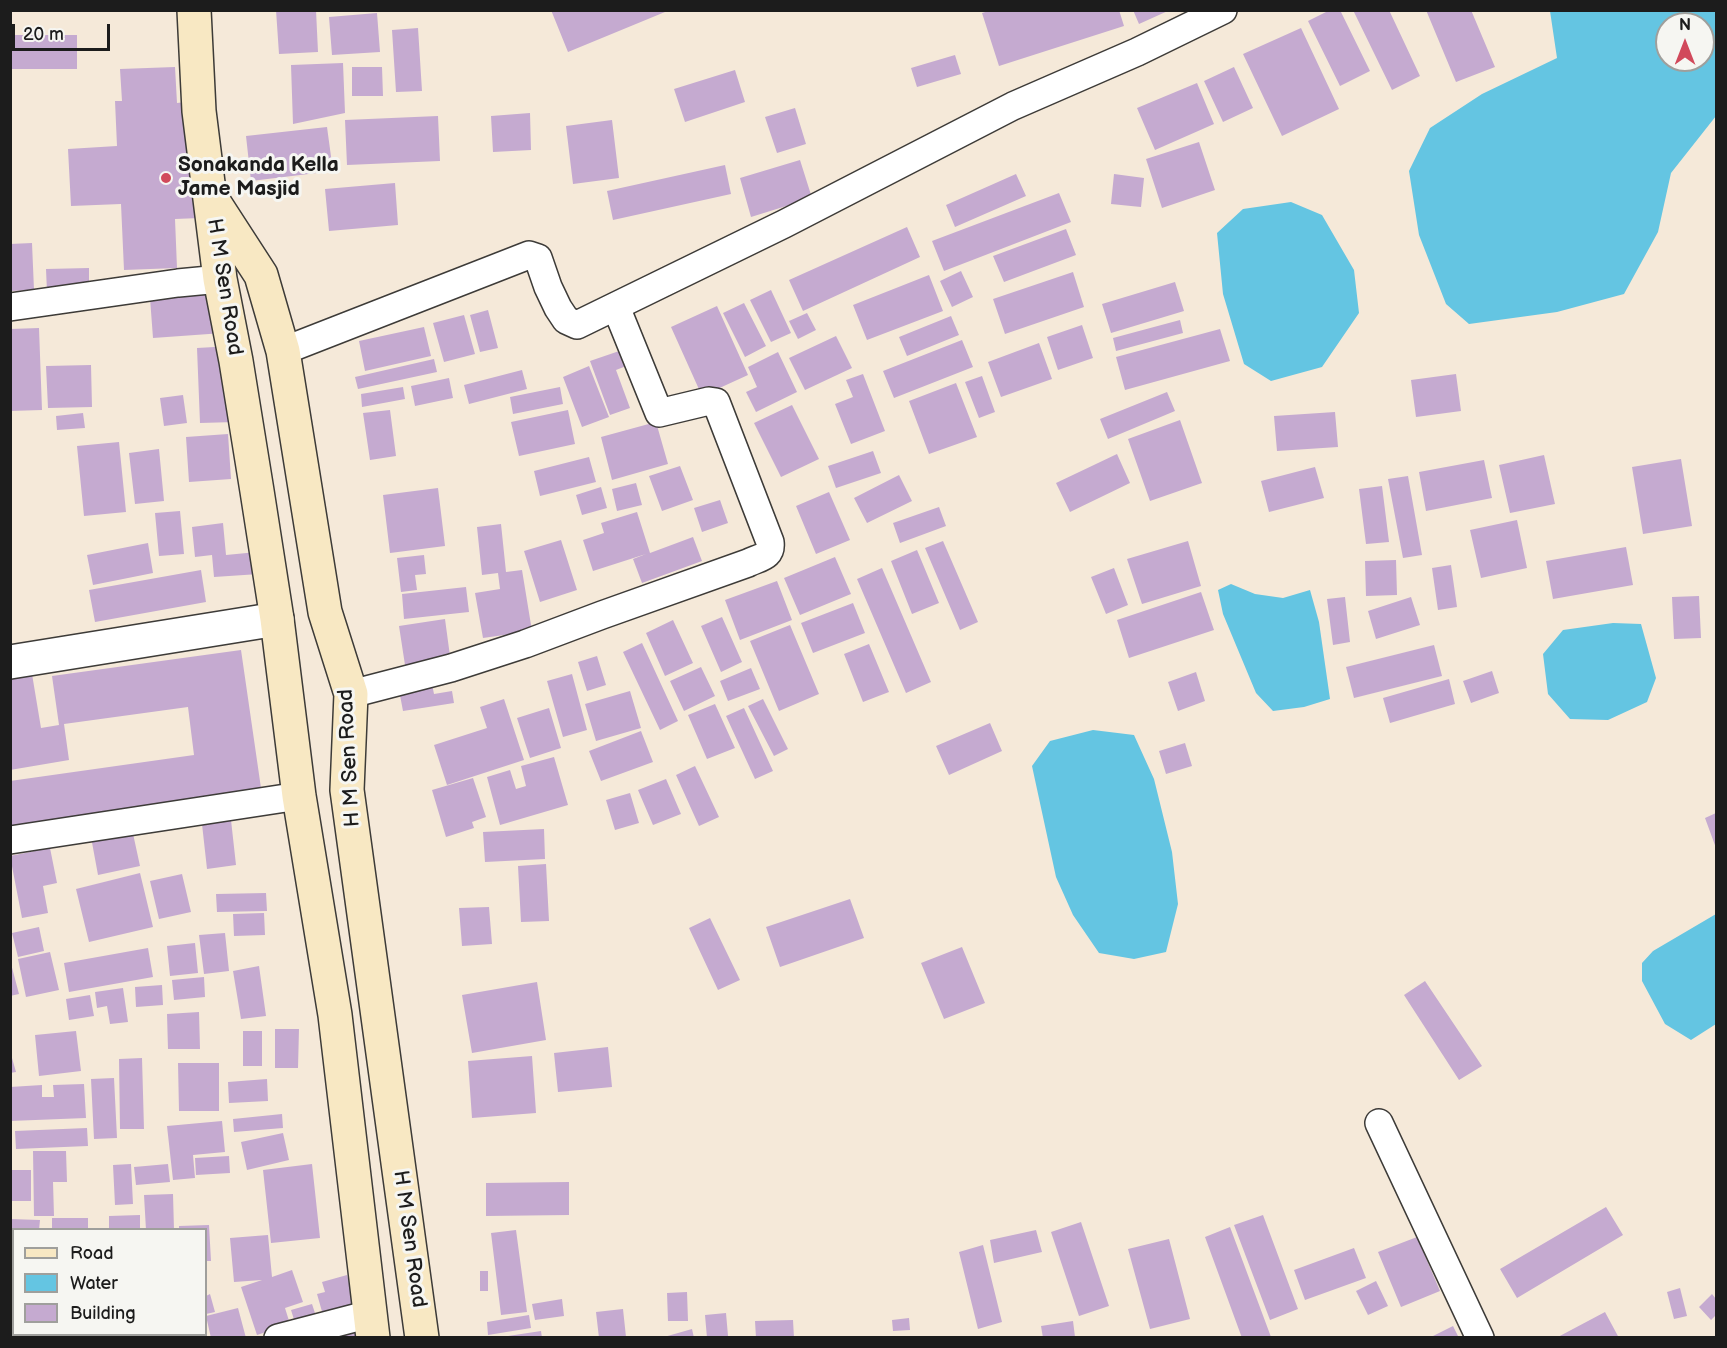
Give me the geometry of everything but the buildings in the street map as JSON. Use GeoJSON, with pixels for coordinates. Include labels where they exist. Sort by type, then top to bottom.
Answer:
{"type":"FeatureCollection","features":[{"type":"Feature","properties":{"kind":"main road","name":"H M Sen Road"},"geometry":{"type":"LineString","coordinates":[[194,10],[199,111],[220,279],[236,362],[277,619],[299,796],[335,1015],[372,1326]]}},
{"type":"Feature","properties":{"kind":"main road","name":"H M Sen Road"},"geometry":{"type":"LineString","coordinates":[[210,198],[261,275],[284,351],[325,612],[351,694],[347,790],[422,1338]]}},
{"type":"Feature","properties":{"kind":"street"},"geometry":{"type":"LineString","coordinates":[[284,351],[529,255],[538,258],[548,287],[566,320],[578,325],[784,224],[1013,106],[1137,52],[1223,10]]}},
{"type":"Feature","properties":{"kind":"street"},"geometry":{"type":"LineString","coordinates":[[10,307],[220,279]]}},
{"type":"Feature","properties":{"kind":"street"},"geometry":{"type":"LineString","coordinates":[[351,694],[452,668],[525,644],[768,554],[771,549],[770,542],[716,402],[709,401],[659,414],[616,307]]}},
{"type":"Feature","properties":{"kind":"street"},"geometry":{"type":"LineString","coordinates":[[10,662],[277,619]]}},
{"type":"Feature","properties":{"kind":"street"},"geometry":{"type":"LineString","coordinates":[[10,840],[299,796]]}},
{"type":"Feature","properties":{"kind":"street"},"geometry":{"type":"LineString","coordinates":[[1379,1124],[1480,1338]]}},
{"type":"Feature","properties":{"kind":"street"},"geometry":{"type":"LineString","coordinates":[[278,1338],[372,1326]]}},
{"type":"Feature","properties":{"kind":"water"},"geometry":{"type":"Polygon","coordinates":[[[1550,11],[1716,11],[1716,116],[1671,173],[1658,232],[1624,294],[1557,312],[1469,324],[1446,304],[1419,235],[1409,171],[1430,128],[1482,94],[1557,58],[1550,11]]]}},
{"type":"Feature","properties":{"kind":"water"},"geometry":{"type":"Polygon","coordinates":[[[1291,202],[1322,215],[1354,270],[1359,313],[1322,367],[1271,381],[1244,364],[1223,294],[1217,233],[1243,209],[1291,202]]]}},
{"type":"Feature","properties":{"kind":"water"},"geometry":{"type":"Polygon","coordinates":[[[1231,584],[1255,594],[1283,598],[1310,590],[1319,622],[1330,699],[1304,707],[1273,711],[1256,693],[1223,614],[1218,590],[1231,584]]]}},
{"type":"Feature","properties":{"kind":"water"},"geometry":{"type":"Polygon","coordinates":[[[1613,623],[1641,624],[1656,678],[1647,702],[1608,720],[1570,719],[1548,694],[1543,654],[1563,630],[1613,623]]]}},
{"type":"Feature","properties":{"kind":"water"},"geometry":{"type":"Polygon","coordinates":[[[1093,730],[1134,735],[1154,779],[1172,852],[1178,904],[1166,952],[1134,959],[1099,953],[1073,915],[1056,877],[1032,766],[1050,741],[1093,730]]]}},
{"type":"Feature","properties":{"kind":"water"},"geometry":{"type":"Polygon","coordinates":[[[1716,914],[1716,1024],[1691,1040],[1665,1024],[1642,981],[1642,963],[1653,951],[1716,914]]]}},
{"type":"Feature","properties":{"kind":"place","name":"Sonakanda Kella Jame Masjid"},"geometry":{"type":"Point","coordinates":[166,178]}}]}
